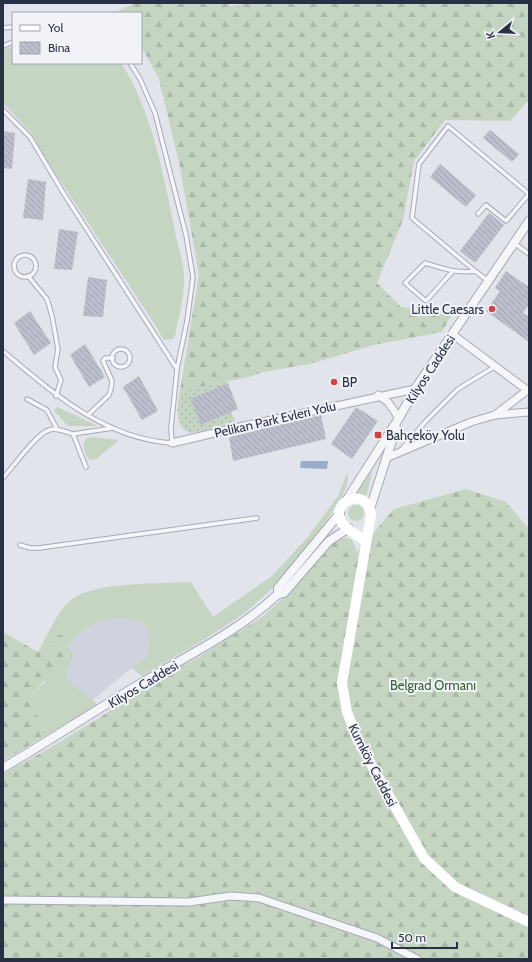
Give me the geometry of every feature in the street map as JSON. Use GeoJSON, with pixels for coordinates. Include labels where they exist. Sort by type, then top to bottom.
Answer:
{"type":"FeatureCollection","features":[{"type":"Feature","properties":{"kind":"main road"},"geometry":{"type":"LineString","coordinates":[[350,528],[360,528],[369,521],[370,509],[362,500],[356,498],[346,501],[340,513],[344,524],[366,542]]}},
{"type":"Feature","properties":{"kind":"main road","name":"Kumköy Caddesi"},"geometry":{"type":"LineString","coordinates":[[369,521],[342,683],[347,712],[358,741],[424,858],[455,887],[529,922]]}},
{"type":"Feature","properties":{"kind":"street","name":"Kilyos Caddesi"},"geometry":{"type":"LineString","coordinates":[[399,418],[415,389],[529,221]]}},
{"type":"Feature","properties":{"kind":"street"},"geometry":{"type":"LineString","coordinates":[[452,334],[528,389],[495,415]]}},
{"type":"Feature","properties":{"kind":"street","name":"Pelikan Park Evleri Yolu"},"geometry":{"type":"LineString","coordinates":[[172,443],[415,389]]}},
{"type":"Feature","properties":{"kind":"street"},"geometry":{"type":"LineString","coordinates":[[378,396],[388,402],[399,418]]}},
{"type":"Feature","properties":{"kind":"street"},"geometry":{"type":"LineString","coordinates":[[386,458],[471,422],[495,415],[529,412]]}},
{"type":"Feature","properties":{"kind":"street"},"geometry":{"type":"LineString","coordinates":[[370,509],[399,418]]}},
{"type":"Feature","properties":{"kind":"street"},"geometry":{"type":"LineString","coordinates":[[346,501],[399,418]]}},
{"type":"Feature","properties":{"kind":"street"},"geometry":{"type":"LineString","coordinates":[[340,513],[278,588],[278,594],[284,593],[329,541],[350,528]]}},
{"type":"Feature","properties":{"kind":"street","name":"Kilyos Caddesi"},"geometry":{"type":"LineString","coordinates":[[3,768],[86,719],[143,682],[206,647],[260,611],[278,594]]}},
{"type":"Feature","properties":{"kind":"street"},"geometry":{"type":"LineString","coordinates":[[3,900],[189,902],[231,896],[259,898],[377,938],[416,959]]}},
{"type":"Feature","properties":{"kind":"lane"},"geometry":{"type":"LineString","coordinates":[[3,351],[56,396],[88,415],[137,438],[172,443],[170,428],[177,369],[187,320],[193,278],[186,234],[155,113],[140,80],[131,64]]}},
{"type":"Feature","properties":{"kind":"lane"},"geometry":{"type":"LineString","coordinates":[[3,110],[30,137],[64,194],[177,369]]}},
{"type":"Feature","properties":{"kind":"lane"},"geometry":{"type":"LineString","coordinates":[[478,214],[486,205],[506,221],[529,194],[448,126],[419,164],[412,218],[488,281]]}},
{"type":"Feature","properties":{"kind":"lane"},"geometry":{"type":"LineString","coordinates":[[514,243],[529,254]]}},
{"type":"Feature","properties":{"kind":"lane"},"geometry":{"type":"LineString","coordinates":[[23,255],[30,256],[36,264],[34,272],[28,276],[21,277],[14,269],[16,258],[23,255]]}},
{"type":"Feature","properties":{"kind":"lane"},"geometry":{"type":"LineString","coordinates":[[453,271],[426,301],[404,283],[425,263],[462,273],[475,271]]}},
{"type":"Feature","properties":{"kind":"lane"},"geometry":{"type":"LineString","coordinates":[[28,276],[47,299],[52,316],[58,349],[55,367],[61,380],[56,396]]}},
{"type":"Feature","properties":{"kind":"lane"},"geometry":{"type":"LineString","coordinates":[[123,349],[128,352],[131,360],[125,367],[118,368],[114,364],[112,358],[114,352],[123,349]]}},
{"type":"Feature","properties":{"kind":"lane"},"geometry":{"type":"LineString","coordinates":[[88,415],[109,395],[112,381],[103,361],[105,358],[112,358]]}},
{"type":"Feature","properties":{"kind":"lane"},"geometry":{"type":"LineString","coordinates":[[399,452],[426,421],[458,390],[496,366]]}},
{"type":"Feature","properties":{"kind":"lane"},"geometry":{"type":"LineString","coordinates":[[27,399],[47,410],[57,429]]}},
{"type":"Feature","properties":{"kind":"lane"},"geometry":{"type":"LineString","coordinates":[[3,478],[44,432],[57,429],[73,434],[113,428]]}},
{"type":"Feature","properties":{"kind":"lane"},"geometry":{"type":"LineString","coordinates":[[73,434],[86,467]]}},
{"type":"Feature","properties":{"kind":"lane"},"geometry":{"type":"LineString","coordinates":[[20,545],[30,548],[39,548],[257,518]]}},
{"type":"Feature","properties":{"kind":"shaded area"},"geometry":{"type":"Polygon","coordinates":[[[111,618],[130,618],[145,623],[149,632],[150,651],[148,657],[125,673],[93,700],[65,678],[74,655],[68,645],[79,634],[93,625],[111,618]]]}},
{"type":"Feature","properties":{"kind":"green space"},"geometry":{"type":"Polygon","coordinates":[[[135,3],[224,3],[231,6],[249,3],[529,3],[529,100],[510,121],[445,120],[414,161],[403,220],[377,283],[401,307],[452,314],[442,332],[374,345],[310,364],[263,372],[249,377],[180,391],[199,275],[180,167],[159,79],[142,48],[142,12],[116,12],[135,3]]]}},
{"type":"Feature","properties":{"kind":"green space"},"geometry":{"type":"Polygon","coordinates":[[[12,46],[12,64],[122,64],[141,101],[155,142],[181,257],[184,275],[183,298],[175,336],[173,339],[164,340],[46,159],[32,134],[3,103],[3,50],[12,46]]]}},
{"type":"Feature","properties":{"kind":"green space"},"geometry":{"type":"Polygon","coordinates":[[[228,381],[228,383],[190,399],[201,425],[231,412],[236,423],[191,433],[185,430],[181,426],[178,415],[180,391],[228,381]]]}},
{"type":"Feature","properties":{"kind":"green space"},"geometry":{"type":"Polygon","coordinates":[[[57,407],[98,426],[68,426],[54,411],[57,407]]]}},
{"type":"Feature","properties":{"kind":"green space"},"geometry":{"type":"Polygon","coordinates":[[[92,437],[119,440],[96,459],[90,460],[86,455],[83,444],[87,438],[92,437]]]}},
{"type":"Feature","properties":{"kind":"green space"},"geometry":{"type":"Polygon","coordinates":[[[373,469],[366,497],[356,494],[373,469]]]}},
{"type":"Feature","properties":{"kind":"green space"},"geometry":{"type":"Polygon","coordinates":[[[347,473],[347,483],[340,500],[322,528],[291,568],[268,592],[243,614],[206,638],[142,676],[131,668],[148,656],[149,632],[145,623],[133,620],[113,619],[94,624],[77,636],[68,645],[74,655],[65,678],[93,700],[97,705],[48,734],[28,699],[45,682],[52,646],[38,652],[57,617],[71,600],[96,589],[111,586],[191,582],[213,617],[272,576],[307,538],[338,496],[347,473]]]}},
{"type":"Feature","properties":{"kind":"green space","name":"Belgrad Ormanı"},"geometry":{"type":"Polygon","coordinates":[[[466,489],[506,502],[529,529],[529,959],[3,959],[3,774],[50,748],[110,711],[130,694],[199,657],[262,617],[283,598],[335,540],[347,538],[352,540],[357,552],[394,509],[466,489]]]}},
{"type":"Feature","properties":{"kind":"green space"},"geometry":{"type":"Polygon","coordinates":[[[353,505],[359,505],[364,510],[362,519],[359,521],[353,521],[348,516],[348,510],[353,505]]]}},
{"type":"Feature","properties":{"kind":"green space"},"geometry":{"type":"Polygon","coordinates":[[[3,632],[38,652],[52,646],[57,635],[62,635],[68,645],[60,663],[28,699],[48,734],[3,761],[3,632]]]}},
{"type":"Feature","properties":{"kind":"water"},"geometry":{"type":"Polygon","coordinates":[[[301,461],[328,461],[327,469],[300,468],[301,461]]]}},
{"type":"Feature","properties":{"kind":"building"},"geometry":{"type":"Polygon","coordinates":[[[490,130],[519,154],[512,162],[483,138],[490,130]]]}},
{"type":"Feature","properties":{"kind":"building"},"geometry":{"type":"Polygon","coordinates":[[[3,131],[15,133],[12,169],[3,168],[3,131]]]}},
{"type":"Feature","properties":{"kind":"building"},"geometry":{"type":"Polygon","coordinates":[[[440,164],[476,195],[466,207],[430,177],[440,164]]]}},
{"type":"Feature","properties":{"kind":"building"},"geometry":{"type":"Polygon","coordinates":[[[28,179],[46,182],[43,220],[23,218],[28,179]]]}},
{"type":"Feature","properties":{"kind":"building"},"geometry":{"type":"Polygon","coordinates":[[[489,213],[504,225],[475,263],[460,251],[489,213]]]}},
{"type":"Feature","properties":{"kind":"building"},"geometry":{"type":"Polygon","coordinates":[[[59,229],[78,232],[72,270],[54,269],[59,229]]]}},
{"type":"Feature","properties":{"kind":"building"},"geometry":{"type":"Polygon","coordinates":[[[506,271],[529,287],[529,304],[523,313],[529,317],[529,342],[486,311],[500,291],[495,288],[506,271]]]}},
{"type":"Feature","properties":{"kind":"building"},"geometry":{"type":"Polygon","coordinates":[[[88,277],[107,280],[103,317],[83,316],[88,277]]]}},
{"type":"Feature","properties":{"kind":"building"},"geometry":{"type":"Polygon","coordinates":[[[30,311],[51,343],[34,355],[14,323],[30,311]]]}},
{"type":"Feature","properties":{"kind":"building"},"geometry":{"type":"Polygon","coordinates":[[[85,344],[105,377],[89,387],[70,355],[85,344]]]}},
{"type":"Feature","properties":{"kind":"building"},"geometry":{"type":"Polygon","coordinates":[[[139,376],[158,411],[142,420],[123,387],[139,376]]]}},
{"type":"Feature","properties":{"kind":"building"},"geometry":{"type":"Polygon","coordinates":[[[228,383],[238,409],[201,425],[190,399],[228,383]]]}},
{"type":"Feature","properties":{"kind":"building"},"geometry":{"type":"Polygon","coordinates":[[[356,407],[378,421],[352,459],[331,444],[356,407]]]}},
{"type":"Feature","properties":{"kind":"building"},"geometry":{"type":"Polygon","coordinates":[[[321,415],[326,439],[233,461],[229,437],[321,415]]]}},
{"type":"Feature","properties":{"kind":"place","name":"Little Caesars"},"geometry":{"type":"Point","coordinates":[492,309]}},
{"type":"Feature","properties":{"kind":"place","name":"BP"},"geometry":{"type":"Point","coordinates":[334,382]}},
{"type":"Feature","properties":{"kind":"place","name":"Bahçeköy Yolu"},"geometry":{"type":"Point","coordinates":[378,435]}}]}
